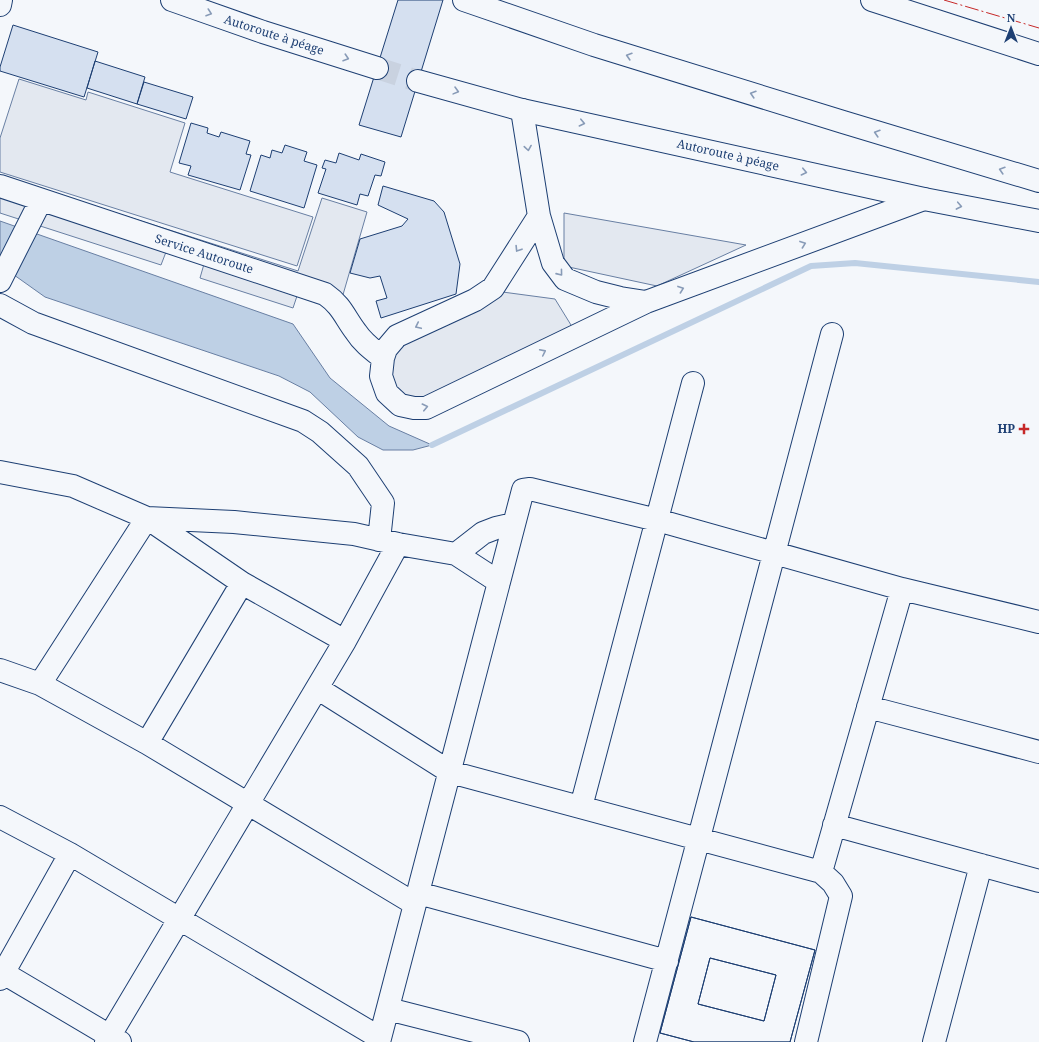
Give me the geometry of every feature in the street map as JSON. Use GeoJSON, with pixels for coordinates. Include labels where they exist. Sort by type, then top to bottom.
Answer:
{"type":"FeatureCollection","features":[{"type":"Feature","properties":{"kind":"main road"},"geometry":{"type":"LineString","coordinates":[[0,5],[2,0]]}},
{"type":"Feature","properties":{"kind":"main road","name":"Autoroute à péage"},"geometry":{"type":"LineString","coordinates":[[172,0],[263,32],[377,68]]}},
{"type":"Feature","properties":{"kind":"main road"},"geometry":{"type":"LineString","coordinates":[[464,0],[602,47],[850,125],[1039,181]]}},
{"type":"Feature","properties":{"kind":"main road"},"geometry":{"type":"LineString","coordinates":[[872,0],[1039,54]]}},
{"type":"Feature","properties":{"kind":"main road","name":"Autoroute à péage"},"geometry":{"type":"LineString","coordinates":[[418,81],[522,110],[924,199],[1039,221]]}},
{"type":"Feature","properties":{"kind":"main road"},"geometry":{"type":"LineString","coordinates":[[522,110],[539,216],[553,263],[565,279],[596,292],[646,302]]}},
{"type":"Feature","properties":{"kind":"main road","name":"Service Autoroute"},"geometry":{"type":"LineString","coordinates":[[0,186],[325,294],[342,310],[361,340],[383,358]]}},
{"type":"Feature","properties":{"kind":"main road"},"geometry":{"type":"LineString","coordinates":[[539,216],[493,288],[475,300],[397,336],[386,349],[383,358],[381,376],[387,393],[400,405],[414,408],[426,408],[646,302],[924,199]]}},
{"type":"Feature","properties":{"kind":"main road"},"geometry":{"type":"LineString","coordinates":[[1,279],[42,200]]}},
{"type":"Feature","properties":{"kind":"main road"},"geometry":{"type":"LineString","coordinates":[[0,305],[34,323],[303,421],[320,432],[358,466],[383,503],[388,542],[345,641],[179,919],[112,1040],[1,974],[70,854]]}},
{"type":"Feature","properties":{"kind":"main road"},"geometry":{"type":"LineString","coordinates":[[645,1042],[832,334]]}},
{"type":"Feature","properties":{"kind":"main road"},"geometry":{"type":"LineString","coordinates":[[581,807],[693,383]]}},
{"type":"Feature","properties":{"kind":"main road"},"geometry":{"type":"LineString","coordinates":[[0,472],[74,486],[147,518],[242,584],[345,641]]}},
{"type":"Feature","properties":{"kind":"main road"},"geometry":{"type":"LineString","coordinates":[[0,816],[70,854],[380,1040],[523,490],[530,489],[657,520],[902,589],[1039,622]]}},
{"type":"Feature","properties":{"kind":"main road"},"geometry":{"type":"LineString","coordinates":[[147,518],[242,523],[354,534],[388,542],[456,554],[499,582]]}},
{"type":"Feature","properties":{"kind":"main road"},"geometry":{"type":"LineString","coordinates":[[40,684],[147,518]]}},
{"type":"Feature","properties":{"kind":"main road"},"geometry":{"type":"LineString","coordinates":[[456,554],[483,533],[514,524]]}},
{"type":"Feature","properties":{"kind":"main road"},"geometry":{"type":"LineString","coordinates":[[147,743],[242,584]]}},
{"type":"Feature","properties":{"kind":"main road"},"geometry":{"type":"LineString","coordinates":[[821,872],[902,589]]}},
{"type":"Feature","properties":{"kind":"main road"},"geometry":{"type":"LineString","coordinates":[[0,670],[40,684],[147,743],[248,804],[417,898],[666,961]]}},
{"type":"Feature","properties":{"kind":"main road"},"geometry":{"type":"LineString","coordinates":[[317,688],[450,772],[821,872],[834,883],[841,896],[806,1042]]}},
{"type":"Feature","properties":{"kind":"main road"},"geometry":{"type":"LineString","coordinates":[[868,707],[1039,752]]}},
{"type":"Feature","properties":{"kind":"main road"},"geometry":{"type":"LineString","coordinates":[[834,825],[1039,881]]}},
{"type":"Feature","properties":{"kind":"main road"},"geometry":{"type":"LineString","coordinates":[[934,1042],[981,865]]}},
{"type":"Feature","properties":{"kind":"main road"},"geometry":{"type":"LineString","coordinates":[[388,1009],[518,1042]]}},
{"type":"Feature","properties":{"kind":"shaded area"},"geometry":{"type":"Polygon","coordinates":[[[19,79],[86,100],[88,92],[185,123],[170,172],[313,217],[297,266],[0,172],[0,138],[19,79]]]}},
{"type":"Feature","properties":{"kind":"shaded area"},"geometry":{"type":"Polygon","coordinates":[[[0,176],[298,271],[322,198],[367,212],[340,305],[298,293],[293,308],[200,278],[204,264],[166,252],[161,265],[0,213],[0,176]]]}},
{"type":"Feature","properties":{"kind":"shaded area"},"geometry":{"type":"Polygon","coordinates":[[[564,213],[746,245],[657,286],[564,266],[564,213]]]}},
{"type":"Feature","properties":{"kind":"shaded area"},"geometry":{"type":"Polygon","coordinates":[[[480,289],[555,299],[579,338],[395,408],[381,346],[480,289]]]}},
{"type":"Feature","properties":{"kind":"water"},"geometry":{"type":"Polygon","coordinates":[[[0,221],[293,324],[330,378],[389,426],[432,445],[413,450],[383,450],[358,437],[310,392],[279,376],[45,297],[0,265],[0,221]]]}},
{"type":"Feature","properties":{"kind":"building"},"geometry":{"type":"Polygon","coordinates":[[[398,0],[443,0],[401,137],[359,125],[398,0]]]}},
{"type":"Feature","properties":{"kind":"building"},"geometry":{"type":"Polygon","coordinates":[[[13,25],[98,52],[84,97],[0,71],[13,25]]]}},
{"type":"Feature","properties":{"kind":"building"},"geometry":{"type":"Polygon","coordinates":[[[95,61],[145,77],[137,104],[87,88],[95,61]]]}},
{"type":"Feature","properties":{"kind":"building"},"geometry":{"type":"Polygon","coordinates":[[[144,82],[193,97],[186,119],[137,104],[144,82]]]}},
{"type":"Feature","properties":{"kind":"building"},"geometry":{"type":"Polygon","coordinates":[[[191,123],[208,128],[207,133],[219,137],[221,132],[250,141],[246,154],[251,155],[240,190],[188,175],[191,166],[179,163],[191,123]]]}},
{"type":"Feature","properties":{"kind":"building"},"geometry":{"type":"Polygon","coordinates":[[[285,145],[307,152],[304,161],[317,165],[304,208],[250,191],[261,155],[270,158],[272,150],[282,153],[285,145]]]}},
{"type":"Feature","properties":{"kind":"building"},"geometry":{"type":"Polygon","coordinates":[[[339,153],[359,160],[361,154],[385,162],[381,176],[375,175],[368,196],[360,194],[357,205],[318,193],[326,169],[322,168],[325,160],[336,163],[339,153]]]}},
{"type":"Feature","properties":{"kind":"building"},"geometry":{"type":"Polygon","coordinates":[[[383,186],[434,201],[444,212],[460,264],[456,294],[381,318],[376,301],[387,298],[380,276],[370,278],[350,273],[360,239],[402,226],[408,219],[378,205],[383,186]]]}},
{"type":"Feature","properties":{"kind":"building"},"geometry":{"type":"Polygon","coordinates":[[[691,917],[815,950],[790,1042],[694,1042],[660,1033],[691,917]],[[710,958],[698,1004],[764,1021],[776,975],[710,958]]]}},
{"type":"Feature","properties":{"kind":"building"},"geometry":{"type":"Polygon","coordinates":[[[691,917],[815,950],[790,1042],[694,1042],[660,1033],[691,917]]]}},
{"type":"Feature","properties":{"kind":"building"},"geometry":{"type":"Polygon","coordinates":[[[710,958],[776,975],[764,1021],[698,1004],[710,958]]]}},
{"type":"Feature","properties":{"kind":"waterway"},"geometry":{"type":"LineString","coordinates":[[432,445],[811,266],[855,263],[1039,282]]}},
{"type":"Feature","properties":{"kind":"tunnel"},"geometry":{"type":"LineString","coordinates":[[377,68],[418,81]]}},
{"type":"Feature","properties":{"kind":"power"},"geometry":{"type":"LineString","coordinates":[[944,0],[1039,28]]}},
{"type":"Feature","properties":{"kind":"place","name":"HP"},"geometry":{"type":"Point","coordinates":[1024,429]}}]}
